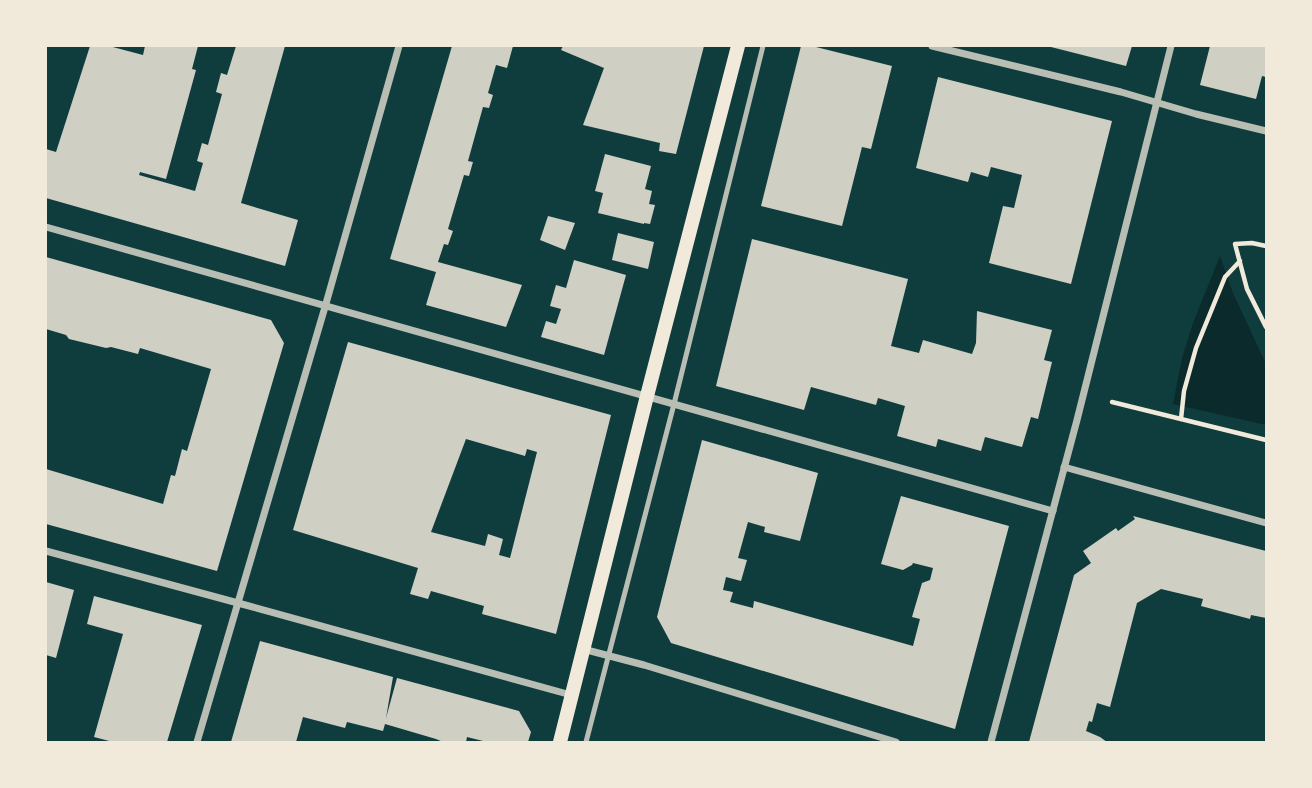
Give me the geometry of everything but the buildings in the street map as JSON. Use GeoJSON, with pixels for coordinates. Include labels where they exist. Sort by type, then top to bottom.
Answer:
{"type":"FeatureCollection","features":[{"type":"Feature","properties":{"kind":"main road"},"geometry":{"type":"LineString","coordinates":[[560,743],[738,46]]}},
{"type":"Feature","properties":{"kind":"street"},"geometry":{"type":"LineString","coordinates":[[197,743],[399,46]]}},
{"type":"Feature","properties":{"kind":"street"},"geometry":{"type":"LineString","coordinates":[[932,46],[1266,131]]}},
{"type":"Feature","properties":{"kind":"street"},"geometry":{"type":"LineString","coordinates":[[991,743],[1171,46]]}},
{"type":"Feature","properties":{"kind":"street"},"geometry":{"type":"LineString","coordinates":[[46,227],[1053,511]]}},
{"type":"Feature","properties":{"kind":"street"},"geometry":{"type":"LineString","coordinates":[[1064,467],[1266,523]]}},
{"type":"Feature","properties":{"kind":"street"},"geometry":{"type":"LineString","coordinates":[[46,551],[571,695]]}},
{"type":"Feature","properties":{"kind":"street"},"geometry":{"type":"LineString","coordinates":[[583,649],[896,743]]}},
{"type":"Feature","properties":{"kind":"lane"},"geometry":{"type":"LineString","coordinates":[[586,743],[763,46]]}},
{"type":"Feature","properties":{"kind":"path"},"geometry":{"type":"LineString","coordinates":[[1266,246],[1235,244],[1247,289],[1266,327]]}},
{"type":"Feature","properties":{"kind":"path"},"geometry":{"type":"LineString","coordinates":[[1181,419],[1184,391],[1196,348],[1225,277],[1240,261]]}},
{"type":"Feature","properties":{"kind":"path"},"geometry":{"type":"LineString","coordinates":[[1112,402],[1266,440]]}},
{"type":"Feature","properties":{"kind":"water"},"geometry":{"type":"Polygon","coordinates":[[[1220,256],[1233,293],[1266,364],[1266,425],[1173,404],[1182,358],[1193,323],[1220,256]]]}}]}
